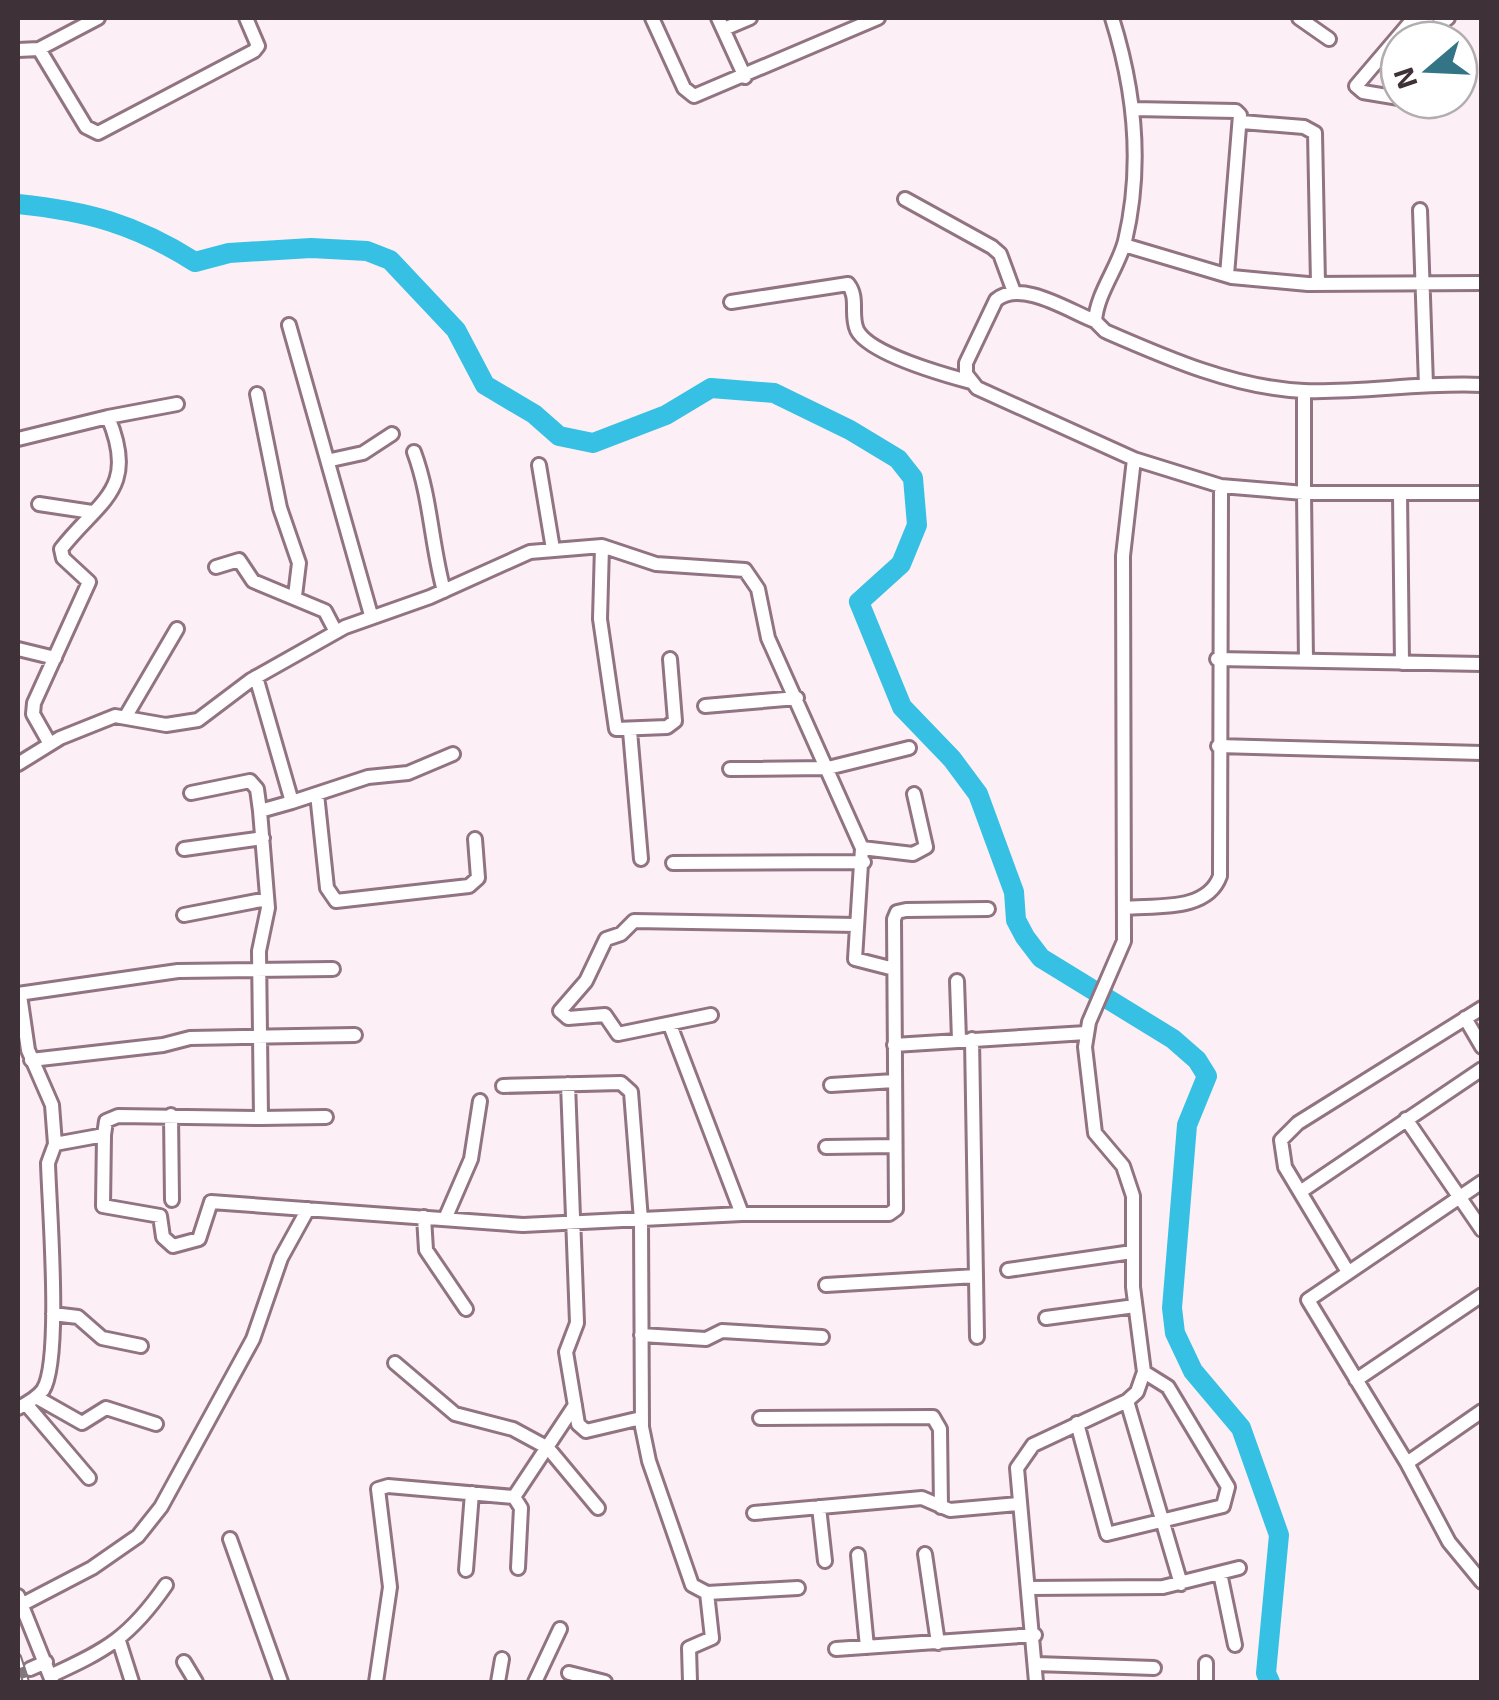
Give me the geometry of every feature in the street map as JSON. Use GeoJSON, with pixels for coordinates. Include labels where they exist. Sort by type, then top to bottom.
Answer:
{"type":"FeatureCollection","features":[{"type":"Feature","properties":{"kind":"street"},"geometry":{"type":"LineString","coordinates":[[18,50],[39,49],[98,18]]}},
{"type":"Feature","properties":{"kind":"street"},"geometry":{"type":"LineString","coordinates":[[39,49],[86,126],[95,133],[254,52],[258,46],[249,24],[261,18]]}},
{"type":"Feature","properties":{"kind":"street"},"geometry":{"type":"LineString","coordinates":[[652,18],[684,88],[694,96],[745,77],[854,22],[878,18]]}},
{"type":"Feature","properties":{"kind":"street"},"geometry":{"type":"LineString","coordinates":[[745,77],[721,23],[750,18]]}},
{"type":"Feature","properties":{"kind":"street"},"geometry":{"type":"LineString","coordinates":[[1095,321],[1124,245],[1135,185],[1133,108],[1112,18]]}},
{"type":"Feature","properties":{"kind":"street"},"geometry":{"type":"LineString","coordinates":[[1299,18],[1329,39]]}},
{"type":"Feature","properties":{"kind":"street"},"geometry":{"type":"LineString","coordinates":[[1415,18],[1434,28],[1448,18]]}},
{"type":"Feature","properties":{"kind":"street"},"geometry":{"type":"LineString","coordinates":[[1379,59],[1356,86],[1363,92],[1379,95]]}},
{"type":"Feature","properties":{"kind":"street"},"geometry":{"type":"LineString","coordinates":[[1133,108],[1236,111],[1242,122],[1227,276]]}},
{"type":"Feature","properties":{"kind":"street"},"geometry":{"type":"LineString","coordinates":[[1242,122],[1304,127],[1315,133],[1318,284]]}},
{"type":"Feature","properties":{"kind":"street"},"geometry":{"type":"LineString","coordinates":[[905,199],[992,247],[1000,254],[1014,292]]}},
{"type":"Feature","properties":{"kind":"street"},"geometry":{"type":"LineString","coordinates":[[1420,210],[1426,384]]}},
{"type":"Feature","properties":{"kind":"street"},"geometry":{"type":"LineString","coordinates":[[1124,245],[1227,276],[1318,284],[1482,283]]}},
{"type":"Feature","properties":{"kind":"street"},"geometry":{"type":"LineString","coordinates":[[732,302],[848,284],[854,297],[855,326],[871,345],[971,382],[1134,459],[1221,486],[1304,493],[1482,492]]}},
{"type":"Feature","properties":{"kind":"street"},"geometry":{"type":"LineString","coordinates":[[971,382],[966,363],[996,300],[1014,292],[1095,321],[1105,330],[1204,371],[1304,390],[1482,385]]}},
{"type":"Feature","properties":{"kind":"street"},"geometry":{"type":"LineString","coordinates":[[289,325],[331,460],[372,614]]}},
{"type":"Feature","properties":{"kind":"street"},"geometry":{"type":"LineString","coordinates":[[1304,390],[1306,661]]}},
{"type":"Feature","properties":{"kind":"street"},"geometry":{"type":"LineString","coordinates":[[257,394],[280,508],[299,563],[295,596]]}},
{"type":"Feature","properties":{"kind":"street"},"geometry":{"type":"LineString","coordinates":[[18,440],[177,404]]}},
{"type":"Feature","properties":{"kind":"street"},"geometry":{"type":"LineString","coordinates":[[50,744],[32,709],[68,620],[89,582],[63,558],[61,549],[118,484],[108,417]]}},
{"type":"Feature","properties":{"kind":"street"},"geometry":{"type":"LineString","coordinates":[[331,460],[363,453],[392,434]]}},
{"type":"Feature","properties":{"kind":"street"},"geometry":{"type":"LineString","coordinates":[[414,452],[429,495],[430,537],[444,592]]}},
{"type":"Feature","properties":{"kind":"street"},"geometry":{"type":"LineString","coordinates":[[1036,1682],[1035,1635],[1017,1468],[1023,1455],[1077,1423],[1127,1402],[1137,1392],[1144,1372],[1135,1306],[1130,1181],[1095,1133],[1091,1120],[1088,1027],[1120,956],[1124,908],[1123,556],[1134,459]]}},
{"type":"Feature","properties":{"kind":"street"},"geometry":{"type":"LineString","coordinates":[[539,465],[553,549]]}},
{"type":"Feature","properties":{"kind":"street"},"geometry":{"type":"LineString","coordinates":[[1124,908],[1194,901],[1215,888],[1220,876],[1217,659],[1221,486]]}},
{"type":"Feature","properties":{"kind":"street"},"geometry":{"type":"LineString","coordinates":[[1400,493],[1402,663]]}},
{"type":"Feature","properties":{"kind":"street"},"geometry":{"type":"LineString","coordinates":[[39,504],[92,512]]}},
{"type":"Feature","properties":{"kind":"street"},"geometry":{"type":"LineString","coordinates":[[602,546],[600,620],[614,725],[619,732],[667,727],[675,720],[670,659]]}},
{"type":"Feature","properties":{"kind":"street"},"geometry":{"type":"LineString","coordinates":[[18,764],[102,719],[126,716],[166,724],[198,720],[256,678],[336,632],[372,614],[444,592],[515,556],[602,546],[656,564],[745,570],[758,589],[768,638],[863,855],[855,959],[894,969]]}},
{"type":"Feature","properties":{"kind":"street"},"geometry":{"type":"LineString","coordinates":[[216,567],[240,560],[253,581],[326,611],[336,632]]}},
{"type":"Feature","properties":{"kind":"street"},"geometry":{"type":"LineString","coordinates":[[126,716],[177,629]]}},
{"type":"Feature","properties":{"kind":"street"},"geometry":{"type":"LineString","coordinates":[[18,649],[55,658]]}},
{"type":"Feature","properties":{"kind":"street"},"geometry":{"type":"LineString","coordinates":[[1217,659],[1482,664]]}},
{"type":"Feature","properties":{"kind":"street"},"geometry":{"type":"LineString","coordinates":[[256,678],[292,802]]}},
{"type":"Feature","properties":{"kind":"street"},"geometry":{"type":"LineString","coordinates":[[704,706],[797,698]]}},
{"type":"Feature","properties":{"kind":"street"},"geometry":{"type":"LineString","coordinates":[[630,732],[641,860]]}},
{"type":"Feature","properties":{"kind":"street"},"geometry":{"type":"LineString","coordinates":[[1218,746],[1482,753]]}},
{"type":"Feature","properties":{"kind":"street"},"geometry":{"type":"LineString","coordinates":[[730,769],[828,768],[909,748]]}},
{"type":"Feature","properties":{"kind":"street"},"geometry":{"type":"LineString","coordinates":[[260,811],[377,775],[408,773],[453,754]]}},
{"type":"Feature","properties":{"kind":"street"},"geometry":{"type":"LineString","coordinates":[[191,793],[250,781],[256,789],[267,899],[259,967],[261,1118]]}},
{"type":"Feature","properties":{"kind":"street"},"geometry":{"type":"LineString","coordinates":[[317,794],[327,888],[336,900],[468,886],[478,878],[475,838]]}},
{"type":"Feature","properties":{"kind":"street"},"geometry":{"type":"LineString","coordinates":[[673,864],[912,854],[926,848],[914,794]]}},
{"type":"Feature","properties":{"kind":"street"},"geometry":{"type":"LineString","coordinates":[[184,849],[263,838]]}},
{"type":"Feature","properties":{"kind":"street"},"geometry":{"type":"LineString","coordinates":[[184,915],[267,899]]}},
{"type":"Feature","properties":{"kind":"street"},"geometry":{"type":"LineString","coordinates":[[326,1117],[227,1121],[172,1115],[110,1118],[104,1135],[100,1202],[108,1208],[160,1216],[168,1246],[199,1239],[211,1202],[502,1224],[742,1214],[893,1213],[897,912],[988,909]]}},
{"type":"Feature","properties":{"kind":"street"},"geometry":{"type":"LineString","coordinates":[[711,1015],[618,1034],[605,1015],[568,1018],[560,1011],[586,982],[606,939],[621,934],[634,920],[856,924]]}},
{"type":"Feature","properties":{"kind":"street"},"geometry":{"type":"LineString","coordinates":[[26,1403],[48,1379],[52,1314],[48,1163],[55,1144],[52,1105],[31,1060],[19,994],[178,971],[332,969]]}},
{"type":"Feature","properties":{"kind":"street"},"geometry":{"type":"LineString","coordinates":[[956,981],[966,1040],[976,1337]]}},
{"type":"Feature","properties":{"kind":"street"},"geometry":{"type":"LineString","coordinates":[[1348,1272],[1280,1152],[1288,1132],[1482,1008]]}},
{"type":"Feature","properties":{"kind":"street"},"geometry":{"type":"LineString","coordinates":[[1465,1018],[1482,1047]]}},
{"type":"Feature","properties":{"kind":"street"},"geometry":{"type":"LineString","coordinates":[[670,1025],[742,1214]]}},
{"type":"Feature","properties":{"kind":"street"},"geometry":{"type":"LineString","coordinates":[[894,1045],[1088,1027]]}},
{"type":"Feature","properties":{"kind":"street"},"geometry":{"type":"LineString","coordinates":[[31,1060],[163,1046],[190,1038],[356,1035]]}},
{"type":"Feature","properties":{"kind":"street"},"geometry":{"type":"LineString","coordinates":[[1300,1192],[1482,1069]]}},
{"type":"Feature","properties":{"kind":"street"},"geometry":{"type":"LineString","coordinates":[[832,1085],[894,1081]]}},
{"type":"Feature","properties":{"kind":"street"},"geometry":{"type":"LineString","coordinates":[[503,1086],[621,1083],[631,1092],[641,1220],[641,1418],[649,1461],[692,1585],[707,1594],[798,1588]]}},
{"type":"Feature","properties":{"kind":"street"},"geometry":{"type":"LineString","coordinates":[[568,1084],[578,1323],[566,1352],[575,1405],[581,1430],[641,1418]]}},
{"type":"Feature","properties":{"kind":"street"},"geometry":{"type":"LineString","coordinates":[[445,1219],[471,1158],[480,1101]]}},
{"type":"Feature","properties":{"kind":"street"},"geometry":{"type":"LineString","coordinates":[[172,1115],[172,1200]]}},
{"type":"Feature","properties":{"kind":"street"},"geometry":{"type":"LineString","coordinates":[[1406,1118],[1482,1230]]}},
{"type":"Feature","properties":{"kind":"street"},"geometry":{"type":"LineString","coordinates":[[55,1144],[104,1135]]}},
{"type":"Feature","properties":{"kind":"street"},"geometry":{"type":"LineString","coordinates":[[826,1148],[895,1146]]}},
{"type":"Feature","properties":{"kind":"street"},"geometry":{"type":"LineString","coordinates":[[1482,1182],[1308,1300],[1407,1462],[1449,1542],[1482,1582]]}},
{"type":"Feature","properties":{"kind":"street"},"geometry":{"type":"LineString","coordinates":[[50,1674],[20,1600],[92,1568],[138,1536],[161,1507],[253,1340],[282,1258],[308,1209]]}},
{"type":"Feature","properties":{"kind":"street"},"geometry":{"type":"LineString","coordinates":[[424,1217],[426,1250],[466,1309]]}},
{"type":"Feature","properties":{"kind":"street"},"geometry":{"type":"LineString","coordinates":[[1008,1270],[1132,1252]]}},
{"type":"Feature","properties":{"kind":"street"},"geometry":{"type":"LineString","coordinates":[[826,1285],[976,1276]]}},
{"type":"Feature","properties":{"kind":"street"},"geometry":{"type":"LineString","coordinates":[[1356,1380],[1482,1295]]}},
{"type":"Feature","properties":{"kind":"street"},"geometry":{"type":"LineString","coordinates":[[1046,1318],[1135,1306]]}},
{"type":"Feature","properties":{"kind":"street"},"geometry":{"type":"LineString","coordinates":[[52,1314],[78,1317],[102,1338],[142,1346]]}},
{"type":"Feature","properties":{"kind":"street"},"geometry":{"type":"LineString","coordinates":[[641,1335],[706,1340],[722,1331],[822,1337]]}},
{"type":"Feature","properties":{"kind":"street"},"geometry":{"type":"LineString","coordinates":[[395,1362],[454,1414],[513,1429],[548,1448],[598,1508]]}},
{"type":"Feature","properties":{"kind":"street"},"geometry":{"type":"LineString","coordinates":[[1077,1423],[1103,1530],[1112,1534],[1223,1506],[1228,1487],[1168,1387],[1144,1372]]}},
{"type":"Feature","properties":{"kind":"street"},"geometry":{"type":"LineString","coordinates":[[1127,1402],[1181,1584]]}},
{"type":"Feature","properties":{"kind":"street"},"geometry":{"type":"LineString","coordinates":[[26,1403],[82,1424],[106,1408],[156,1424]]}},
{"type":"Feature","properties":{"kind":"street"},"geometry":{"type":"LineString","coordinates":[[26,1403],[88,1478]]}},
{"type":"Feature","properties":{"kind":"street"},"geometry":{"type":"LineString","coordinates":[[514,1496],[548,1448],[565,1414],[575,1405]]}},
{"type":"Feature","properties":{"kind":"street"},"geometry":{"type":"LineString","coordinates":[[1407,1462],[1482,1410]]}},
{"type":"Feature","properties":{"kind":"street"},"geometry":{"type":"LineString","coordinates":[[760,1418],[933,1418],[940,1430],[941,1507]]}},
{"type":"Feature","properties":{"kind":"street"},"geometry":{"type":"LineString","coordinates":[[376,1682],[390,1587],[378,1489],[388,1486],[514,1496]]}},
{"type":"Feature","properties":{"kind":"street"},"geometry":{"type":"LineString","coordinates":[[466,1570],[472,1493]]}},
{"type":"Feature","properties":{"kind":"street"},"geometry":{"type":"LineString","coordinates":[[514,1496],[521,1508],[518,1568]]}},
{"type":"Feature","properties":{"kind":"street"},"geometry":{"type":"LineString","coordinates":[[754,1514],[922,1498],[941,1507],[1019,1504]]}},
{"type":"Feature","properties":{"kind":"street"},"geometry":{"type":"LineString","coordinates":[[819,1508],[825,1561]]}},
{"type":"Feature","properties":{"kind":"street"},"geometry":{"type":"LineString","coordinates":[[230,1539],[281,1682]]}},
{"type":"Feature","properties":{"kind":"street"},"geometry":{"type":"LineString","coordinates":[[925,1554],[938,1643]]}},
{"type":"Feature","properties":{"kind":"street"},"geometry":{"type":"LineString","coordinates":[[858,1555],[867,1647]]}},
{"type":"Feature","properties":{"kind":"street"},"geometry":{"type":"LineString","coordinates":[[1029,1588],[1181,1584],[1239,1568]]}},
{"type":"Feature","properties":{"kind":"street"},"geometry":{"type":"LineString","coordinates":[[1220,1573],[1235,1645]]}},
{"type":"Feature","properties":{"kind":"street"},"geometry":{"type":"LineString","coordinates":[[30,1669],[50,1674],[120,1641],[139,1624],[166,1585]]}},
{"type":"Feature","properties":{"kind":"street"},"geometry":{"type":"LineString","coordinates":[[690,1682],[689,1648],[712,1638],[707,1594]]}},
{"type":"Feature","properties":{"kind":"street"},"geometry":{"type":"LineString","coordinates":[[535,1682],[560,1629]]}},
{"type":"Feature","properties":{"kind":"street"},"geometry":{"type":"LineString","coordinates":[[836,1649],[1035,1635]]}},
{"type":"Feature","properties":{"kind":"street"},"geometry":{"type":"LineString","coordinates":[[120,1641],[132,1682]]}},
{"type":"Feature","properties":{"kind":"street"},"geometry":{"type":"LineString","coordinates":[[498,1682],[502,1659]]}},
{"type":"Feature","properties":{"kind":"street"},"geometry":{"type":"LineString","coordinates":[[184,1662],[196,1682]]}},
{"type":"Feature","properties":{"kind":"street"},"geometry":{"type":"LineString","coordinates":[[1206,1663],[1206,1682]]}},
{"type":"Feature","properties":{"kind":"street"},"geometry":{"type":"LineString","coordinates":[[1036,1664],[1154,1668]]}},
{"type":"Feature","properties":{"kind":"street"},"geometry":{"type":"LineString","coordinates":[[568,1674],[604,1682]]}},
{"type":"Feature","properties":{"kind":"waterway"},"geometry":{"type":"LineString","coordinates":[[18,204],[110,221],[195,262],[229,253],[311,248],[367,251],[390,260],[456,330],[485,385],[534,414],[559,436],[593,443],[666,415],[711,388],[774,393],[850,430],[898,459],[913,478],[917,525],[901,564],[859,602],[902,707],[952,759],[978,794],[1014,892],[1016,920],[1041,958],[1173,1039],[1197,1060],[1207,1076],[1187,1125],[1172,1308],[1175,1333],[1193,1371],[1241,1428],[1279,1535],[1266,1673],[1270,1682]]}},
{"type":"Feature","properties":{"kind":"railway"},"geometry":{"type":"LineString","coordinates":[[18,1657],[26,1682]]}}]}
